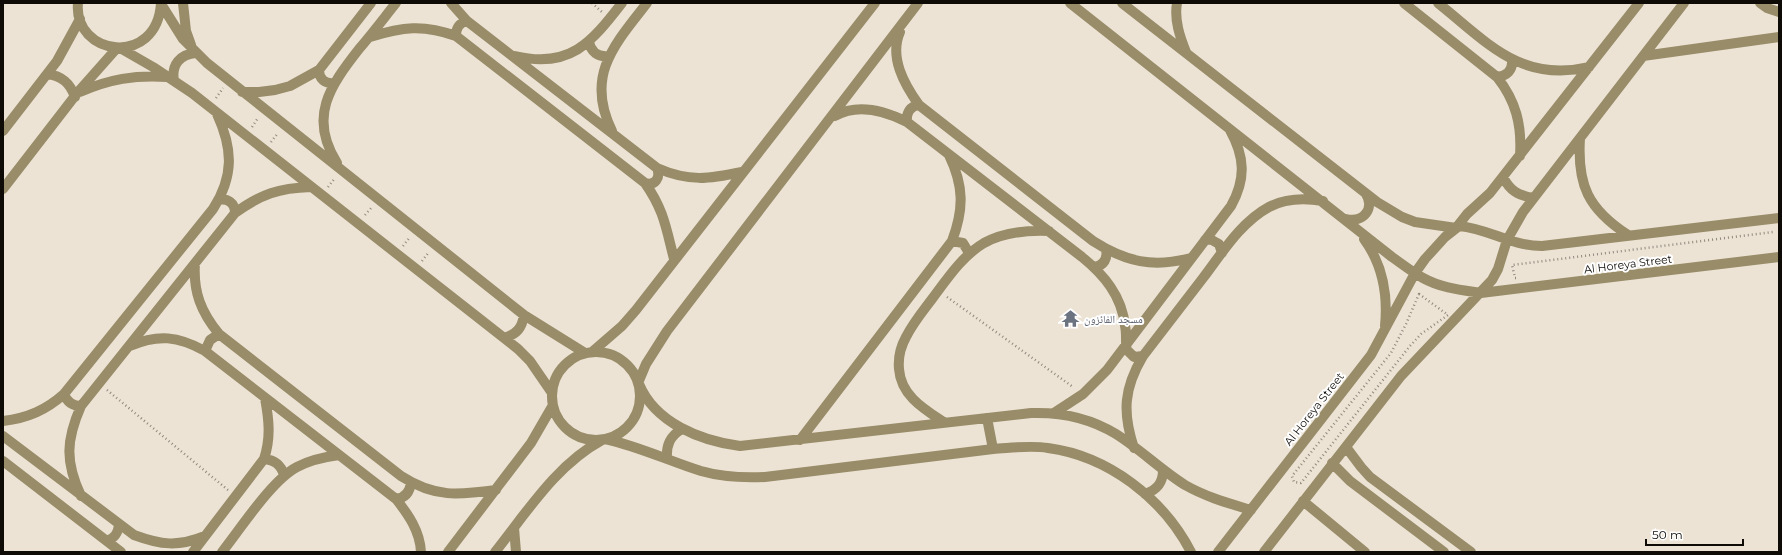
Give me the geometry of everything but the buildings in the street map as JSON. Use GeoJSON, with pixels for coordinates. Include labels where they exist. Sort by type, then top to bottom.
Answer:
{"type":"FeatureCollection","features":[{"type":"Feature","properties":{"kind":"street"},"geometry":{"type":"LineString","coordinates":[[161,3],[174,28],[194,51],[242,92],[378,198],[524,315],[589,352],[602,352],[620,359],[634,374],[644,397],[655,408],[682,428],[700,437],[721,443],[740,446],[1031,413],[1054,413],[1076,417],[1096,424],[1116,434],[1163,470],[1186,485],[1205,495],[1251,510]]}},
{"type":"Feature","properties":{"kind":"street"},"geometry":{"type":"LineString","coordinates":[[3,189],[76,94],[119,48],[133,46],[145,39],[154,29],[159,17],[161,3]]}},
{"type":"Feature","properties":{"kind":"street"},"geometry":{"type":"LineString","coordinates":[[184,3],[186,31],[194,51]]}},
{"type":"Feature","properties":{"kind":"street"},"geometry":{"type":"LineString","coordinates":[[242,92],[264,92],[290,86],[319,70],[371,3]]}},
{"type":"Feature","properties":{"kind":"street"},"geometry":{"type":"LineString","coordinates":[[342,170],[332,154],[325,130],[324,118],[326,100],[334,83],[396,3]]}},
{"type":"Feature","properties":{"kind":"street"},"geometry":{"type":"LineString","coordinates":[[452,3],[467,21],[657,168],[672,175],[706,179],[742,172]]}},
{"type":"Feature","properties":{"kind":"street"},"geometry":{"type":"LineString","coordinates":[[512,55],[528,59],[544,60],[560,57],[576,51],[589,42],[622,3]]}},
{"type":"Feature","properties":{"kind":"street"},"geometry":{"type":"LineString","coordinates":[[614,135],[602,104],[601,88],[603,72],[608,56],[619,38],[647,3]]}},
{"type":"Feature","properties":{"kind":"street"},"geometry":{"type":"LineString","coordinates":[[875,3],[622,326],[589,352],[569,361],[562,368],[557,375],[552,393],[553,405],[560,421],[572,433],[582,438],[593,440],[604,439],[623,443],[702,471],[744,478],[765,477],[1019,447],[1047,448],[1075,453],[1102,464],[1126,479],[1145,494],[1178,530],[1191,552]]}},
{"type":"Feature","properties":{"kind":"street"},"geometry":{"type":"LineString","coordinates":[[1071,3],[1346,219],[1392,257],[1415,273]]}},
{"type":"Feature","properties":{"kind":"street"},"geometry":{"type":"LineString","coordinates":[[1122,3],[1376,202],[1402,217],[1416,222],[1456,228],[1459,226],[1476,228],[1507,240],[1529,246],[1542,246],[1779,218]]}},
{"type":"Feature","properties":{"kind":"street"},"geometry":{"type":"LineString","coordinates":[[1177,3],[1177,22],[1180,39],[1187,54]]}},
{"type":"Feature","properties":{"kind":"street"},"geometry":{"type":"LineString","coordinates":[[1404,3],[1497,77],[1507,90],[1515,106],[1519,122],[1521,139],[1520,156]]}},
{"type":"Feature","properties":{"kind":"street"},"geometry":{"type":"LineString","coordinates":[[1438,3],[1512,60],[1526,66],[1558,72],[1589,67]]}},
{"type":"Feature","properties":{"kind":"street"},"geometry":{"type":"LineString","coordinates":[[1452,3],[1456,18]]}},
{"type":"Feature","properties":{"kind":"street","name":"Al Horeya Street"},"geometry":{"type":"LineString","coordinates":[[1218,552],[1353,380],[1385,333],[1415,273],[1434,247],[1456,228],[1467,214],[1490,193],[1639,3]]}},
{"type":"Feature","properties":{"kind":"street"},"geometry":{"type":"LineString","coordinates":[[1264,552],[1332,463],[1414,361],[1492,280],[1498,269],[1507,240],[1533,198],[1684,3]]}},
{"type":"Feature","properties":{"kind":"street"},"geometry":{"type":"LineString","coordinates":[[1760,3],[1767,8],[1779,12]]}},
{"type":"Feature","properties":{"kind":"street"},"geometry":{"type":"LineString","coordinates":[[77,4],[80,19],[85,30],[94,39],[105,45],[119,48],[171,79],[213,110],[518,349],[530,361],[552,393]]}},
{"type":"Feature","properties":{"kind":"street"},"geometry":{"type":"LineString","coordinates":[[495,552],[548,485],[572,459],[586,448],[616,435],[626,428],[634,419],[640,396],[638,384],[646,364],[667,331],[832,118],[902,25],[914,5]]}},
{"type":"Feature","properties":{"kind":"street"},"geometry":{"type":"LineString","coordinates":[[3,131],[65,48],[80,19]]}},
{"type":"Feature","properties":{"kind":"street"},"geometry":{"type":"LineString","coordinates":[[456,36],[457,28],[463,22],[467,21]]}},
{"type":"Feature","properties":{"kind":"street"},"geometry":{"type":"LineString","coordinates":[[902,25],[896,41],[897,58],[909,91],[919,105],[1106,249],[1120,256],[1148,263],[1170,263],[1192,258]]}},
{"type":"Feature","properties":{"kind":"street"},"geometry":{"type":"LineString","coordinates":[[370,36],[407,28],[435,30],[456,36],[645,183],[662,210],[667,225],[674,259]]}},
{"type":"Feature","properties":{"kind":"street"},"geometry":{"type":"LineString","coordinates":[[1643,56],[1779,37]]}},
{"type":"Feature","properties":{"kind":"street"},"geometry":{"type":"LineString","coordinates":[[589,42],[592,51],[596,54],[599,56],[608,56]]}},
{"type":"Feature","properties":{"kind":"street"},"geometry":{"type":"LineString","coordinates":[[171,79],[177,61],[194,51]]}},
{"type":"Feature","properties":{"kind":"street"},"geometry":{"type":"LineString","coordinates":[[1497,77],[1506,75],[1509,72],[1512,60]]}},
{"type":"Feature","properties":{"kind":"street"},"geometry":{"type":"LineString","coordinates":[[319,70],[319,74],[323,80],[334,83]]}},
{"type":"Feature","properties":{"kind":"street"},"geometry":{"type":"LineString","coordinates":[[47,74],[62,78],[68,83],[76,94]]}},
{"type":"Feature","properties":{"kind":"street"},"geometry":{"type":"LineString","coordinates":[[76,94],[99,84],[122,78],[145,76],[171,79]]}},
{"type":"Feature","properties":{"kind":"street"},"geometry":{"type":"LineString","coordinates":[[907,122],[907,114],[909,110],[915,105],[919,105]]}},
{"type":"Feature","properties":{"kind":"street"},"geometry":{"type":"LineString","coordinates":[[832,118],[843,111],[860,109],[887,113],[907,122],[948,153],[1095,267],[1112,289],[1122,309],[1126,326],[1127,350],[1131,355],[1137,357],[1143,356]]}},
{"type":"Feature","properties":{"kind":"street"},"geometry":{"type":"LineString","coordinates":[[3,421],[21,418],[37,413],[52,405],[64,394],[218,200],[227,179],[230,156],[226,134],[213,110]]}},
{"type":"Feature","properties":{"kind":"street"},"geometry":{"type":"LineString","coordinates":[[1054,413],[1083,394],[1107,370],[1231,206],[1239,192],[1242,175],[1242,158],[1237,142],[1228,127]]}},
{"type":"Feature","properties":{"kind":"street"},"geometry":{"type":"LineString","coordinates":[[1580,138],[1578,161],[1586,191],[1593,205],[1608,222],[1628,235]]}},
{"type":"Feature","properties":{"kind":"street"},"geometry":{"type":"LineString","coordinates":[[800,440],[952,241],[958,224],[961,206],[960,187],[956,169],[948,153]]}},
{"type":"Feature","properties":{"kind":"street"},"geometry":{"type":"LineString","coordinates":[[645,183],[651,184],[657,181],[659,174],[657,168]]}},
{"type":"Feature","properties":{"kind":"street"},"geometry":{"type":"LineString","coordinates":[[1503,177],[1507,186],[1514,192],[1533,198]]}},
{"type":"Feature","properties":{"kind":"street"},"geometry":{"type":"LineString","coordinates":[[81,496],[73,479],[69,462],[69,443],[73,424],[81,406],[235,213],[251,201],[270,192],[290,187],[311,187]]}},
{"type":"Feature","properties":{"kind":"street"},"geometry":{"type":"LineString","coordinates":[[1346,219],[1357,220],[1366,214],[1369,204],[1366,194]]}},
{"type":"Feature","properties":{"kind":"street"},"geometry":{"type":"LineString","coordinates":[[218,200],[222,199],[230,202],[233,205],[235,213]]}},
{"type":"Feature","properties":{"kind":"street"},"geometry":{"type":"LineString","coordinates":[[1134,448],[1128,429],[1126,410],[1128,391],[1133,372],[1143,356],[1222,253],[1255,216],[1270,206],[1294,200],[1306,199],[1324,202]]}},
{"type":"Feature","properties":{"kind":"street"},"geometry":{"type":"LineString","coordinates":[[1358,229],[1370,247],[1379,267],[1385,289],[1387,311],[1385,333]]}},
{"type":"Feature","properties":{"kind":"street"},"geometry":{"type":"LineString","coordinates":[[945,423],[912,399],[903,386],[899,370],[900,353],[905,338],[938,291],[969,254],[983,244],[999,236],[1032,230],[1049,231]]}},
{"type":"Feature","properties":{"kind":"street"},"geometry":{"type":"LineString","coordinates":[[1206,240],[1215,241],[1219,244],[1222,253]]}},
{"type":"Feature","properties":{"kind":"street"},"geometry":{"type":"LineString","coordinates":[[952,241],[964,243],[969,254]]}},
{"type":"Feature","properties":{"kind":"street"},"geometry":{"type":"LineString","coordinates":[[1095,267],[1105,261],[1107,254],[1106,249]]}},
{"type":"Feature","properties":{"kind":"street","name":"Al Horeya Street"},"geometry":{"type":"LineString","coordinates":[[1415,273],[1435,284],[1481,293],[1779,257]]}},
{"type":"Feature","properties":{"kind":"street"},"geometry":{"type":"LineString","coordinates":[[195,263],[194,279],[196,294],[201,309],[219,334],[411,482],[426,490],[443,494],[460,495],[496,490]]}},
{"type":"Feature","properties":{"kind":"street"},"geometry":{"type":"LineString","coordinates":[[504,338],[512,335],[518,330],[523,323],[524,315]]}},
{"type":"Feature","properties":{"kind":"street"},"geometry":{"type":"LineString","coordinates":[[205,351],[210,340],[219,334]]}},
{"type":"Feature","properties":{"kind":"street"},"geometry":{"type":"LineString","coordinates":[[128,346],[143,340],[164,338],[191,343],[205,351],[396,499],[407,513],[416,530],[421,552]]}},
{"type":"Feature","properties":{"kind":"street"},"geometry":{"type":"LineString","coordinates":[[64,394],[72,404],[81,406]]}},
{"type":"Feature","properties":{"kind":"street"},"geometry":{"type":"LineString","coordinates":[[193,552],[264,459],[268,445],[269,430],[265,398]]}},
{"type":"Feature","properties":{"kind":"street"},"geometry":{"type":"LineString","coordinates":[[448,552],[532,443],[553,405]]}},
{"type":"Feature","properties":{"kind":"street"},"geometry":{"type":"LineString","coordinates":[[987,418],[993,449]]}},
{"type":"Feature","properties":{"kind":"street"},"geometry":{"type":"LineString","coordinates":[[668,459],[668,444],[676,432],[682,428]]}},
{"type":"Feature","properties":{"kind":"street"},"geometry":{"type":"LineString","coordinates":[[3,436],[134,535],[153,542],[171,544],[189,543],[205,536]]}},
{"type":"Feature","properties":{"kind":"street"},"geometry":{"type":"LineString","coordinates":[[1346,447],[1370,477],[1471,552]]}},
{"type":"Feature","properties":{"kind":"street"},"geometry":{"type":"LineString","coordinates":[[222,552],[284,475],[309,461],[338,455]]}},
{"type":"Feature","properties":{"kind":"street"},"geometry":{"type":"LineString","coordinates":[[264,459],[280,465],[284,475]]}},
{"type":"Feature","properties":{"kind":"street"},"geometry":{"type":"LineString","coordinates":[[3,461],[121,552]]}},
{"type":"Feature","properties":{"kind":"street"},"geometry":{"type":"LineString","coordinates":[[1332,463],[1350,480],[1444,552]]}},
{"type":"Feature","properties":{"kind":"street"},"geometry":{"type":"LineString","coordinates":[[1145,494],[1157,488],[1163,476],[1163,470]]}},
{"type":"Feature","properties":{"kind":"street"},"geometry":{"type":"LineString","coordinates":[[396,499],[400,499],[407,494],[411,482]]}},
{"type":"Feature","properties":{"kind":"street"},"geometry":{"type":"LineString","coordinates":[[1303,501],[1365,552]]}},
{"type":"Feature","properties":{"kind":"street"},"geometry":{"type":"LineString","coordinates":[[107,540],[114,536],[119,529],[119,525]]}},
{"type":"Feature","properties":{"kind":"street"},"geometry":{"type":"LineString","coordinates":[[514,528],[516,552]]}},
{"type":"Feature","properties":{"kind":"path"},"geometry":{"type":"LineString","coordinates":[[213,110],[228,80]]}},
{"type":"Feature","properties":{"kind":"path"},"geometry":{"type":"LineString","coordinates":[[245,135],[265,110]]}},
{"type":"Feature","properties":{"kind":"path"},"geometry":{"type":"LineString","coordinates":[[264,150],[284,125]]}},
{"type":"Feature","properties":{"kind":"path"},"geometry":{"type":"LineString","coordinates":[[322,195],[342,170]]}},
{"type":"Feature","properties":{"kind":"path"},"geometry":{"type":"LineString","coordinates":[[358,224],[378,198]]}},
{"type":"Feature","properties":{"kind":"path"},"geometry":{"type":"LineString","coordinates":[[397,254],[416,229]]}},
{"type":"Feature","properties":{"kind":"path"},"geometry":{"type":"LineString","coordinates":[[1522,277],[1515,278],[1512,265],[1779,231]]}},
{"type":"Feature","properties":{"kind":"path"},"geometry":{"type":"LineString","coordinates":[[416,269],[435,244]]}},
{"type":"Feature","properties":{"kind":"path"},"geometry":{"type":"LineString","coordinates":[[938,291],[1083,394]]}},
{"type":"Feature","properties":{"kind":"path"},"geometry":{"type":"LineString","coordinates":[[1419,294],[1448,315],[1434,324],[1410,346],[1301,483],[1294,482],[1292,476],[1391,353],[1419,294]]}},
{"type":"Feature","properties":{"kind":"path"},"geometry":{"type":"LineString","coordinates":[[99,383],[236,497]]}},
{"type":"Feature","properties":{"kind":"place","name":"مسجد الفائزون"},"geometry":{"type":"Point","coordinates":[1071,319]}}]}
